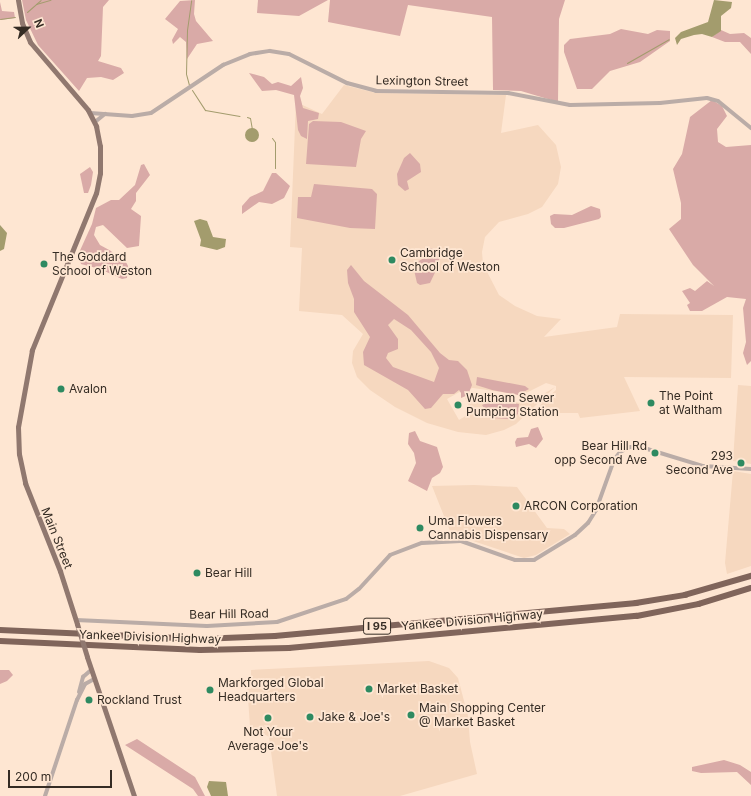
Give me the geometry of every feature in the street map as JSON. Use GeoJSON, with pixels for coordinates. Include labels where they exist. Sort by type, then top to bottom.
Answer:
{"type":"FeatureCollection","features":[{"type":"Feature","properties":{"kind":"highway","name":"Yankee Division Highway"},"geometry":{"type":"LineString","coordinates":[[0,630],[199,639],[275,636],[636,604],[692,594],[751,576]]}},
{"type":"Feature","properties":{"kind":"highway","name":"Yankee Division Highway"},"geometry":{"type":"LineString","coordinates":[[0,641],[206,650],[275,649],[637,616],[693,606],[751,588]]}},
{"type":"Feature","properties":{"kind":"main road","name":"Main Street"},"geometry":{"type":"LineString","coordinates":[[18,0],[23,26],[34,48],[90,113],[94,122],[100,156],[99,183],[85,226],[29,361],[19,416],[18,446],[27,490],[59,568],[94,679],[134,796]]}},
{"type":"Feature","properties":{"kind":"street","name":"Lexington Street"},"geometry":{"type":"LineString","coordinates":[[90,113],[134,116],[153,112],[223,65],[250,54],[273,51],[289,54],[347,83],[376,91],[508,93],[570,104],[660,103],[707,98],[718,101],[751,128]]}},
{"type":"Feature","properties":{"kind":"street"},"geometry":{"type":"LineString","coordinates":[[94,122],[107,114]]}},
{"type":"Feature","properties":{"kind":"street","name":"Bear Hill Road"},"geometry":{"type":"LineString","coordinates":[[76,622],[198,625],[273,623],[348,598],[388,557],[402,548],[422,543],[463,542],[515,560],[532,560],[575,534],[588,523],[596,510],[612,464],[619,454],[634,447],[654,451],[699,465],[751,470]]}},
{"type":"Feature","properties":{"kind":"street"},"geometry":{"type":"LineString","coordinates":[[44,796],[77,700],[82,679],[92,670]]}},
{"type":"Feature","properties":{"kind":"street"},"geometry":{"type":"LineString","coordinates":[[77,700],[85,684],[94,679]]}},
{"type":"Feature","properties":{"kind":"shaded area"},"geometry":{"type":"Polygon","coordinates":[[[22,0],[109,0],[103,7],[101,56],[98,61],[121,68],[124,73],[113,80],[101,77],[87,78],[79,91],[38,45],[26,20],[22,0]]]}},
{"type":"Feature","properties":{"kind":"shaded area"},"geometry":{"type":"Polygon","coordinates":[[[195,0],[194,14],[196,21],[213,41],[197,44],[187,59],[186,42],[180,37],[173,44],[172,40],[178,29],[165,19],[180,1],[195,0]]]}},
{"type":"Feature","properties":{"kind":"shaded area"},"geometry":{"type":"Polygon","coordinates":[[[258,0],[328,0],[299,16],[257,13],[258,0]]]}},
{"type":"Feature","properties":{"kind":"shaded area"},"geometry":{"type":"Polygon","coordinates":[[[330,0],[565,0],[559,19],[558,102],[521,91],[493,90],[492,17],[408,5],[400,36],[328,22],[330,0]]]}},
{"type":"Feature","properties":{"kind":"shaded area"},"geometry":{"type":"Polygon","coordinates":[[[714,0],[732,2],[731,8],[721,16],[721,31],[712,37],[702,34],[681,39],[677,45],[675,38],[681,32],[708,22],[714,0]]]}},
{"type":"Feature","properties":{"kind":"shaded area"},"geometry":{"type":"Polygon","coordinates":[[[0,2],[2,11],[14,12],[15,18],[0,20],[0,2]]]}},
{"type":"Feature","properties":{"kind":"shaded area"},"geometry":{"type":"Polygon","coordinates":[[[621,29],[648,34],[657,30],[670,31],[670,41],[640,62],[610,71],[592,89],[577,89],[564,52],[564,45],[570,39],[610,34],[621,29]]]}},
{"type":"Feature","properties":{"kind":"shaded area"},"geometry":{"type":"Polygon","coordinates":[[[721,30],[730,34],[744,33],[751,38],[751,54],[740,42],[725,42],[712,37],[721,30]]]}},
{"type":"Feature","properties":{"kind":"shaded area"},"geometry":{"type":"Polygon","coordinates":[[[249,73],[264,77],[272,84],[278,82],[291,86],[301,77],[303,88],[300,96],[303,108],[319,113],[318,119],[308,121],[307,139],[301,136],[298,130],[294,95],[276,90],[262,91],[249,73]]]}},
{"type":"Feature","properties":{"kind":"shaded area","name":"Cambridge School of Weston"},"geometry":{"type":"Polygon","coordinates":[[[344,85],[376,93],[506,95],[501,133],[538,125],[556,145],[561,167],[558,184],[542,207],[528,214],[499,222],[485,237],[482,252],[483,264],[499,295],[515,306],[537,316],[561,319],[544,337],[617,327],[620,314],[733,315],[731,378],[624,377],[640,411],[580,418],[578,413],[536,413],[542,402],[556,390],[556,386],[546,383],[522,395],[473,388],[463,390],[447,399],[459,420],[472,412],[465,398],[469,396],[522,403],[537,398],[555,387],[516,424],[504,430],[486,435],[458,432],[427,423],[395,407],[370,390],[357,377],[352,363],[353,351],[363,334],[342,315],[299,311],[302,248],[290,247],[296,102],[322,114],[344,85]]]}},
{"type":"Feature","properties":{"kind":"shaded area"},"geometry":{"type":"Polygon","coordinates":[[[712,100],[722,106],[727,116],[717,129],[718,142],[726,147],[751,145],[751,361],[747,365],[743,353],[746,342],[743,308],[746,299],[727,297],[702,311],[690,311],[687,305],[690,303],[682,291],[690,288],[695,291],[707,281],[714,286],[693,265],[669,229],[681,219],[681,203],[673,169],[682,154],[690,117],[712,100]]]}},
{"type":"Feature","properties":{"kind":"shaded area"},"geometry":{"type":"Polygon","coordinates":[[[313,121],[341,122],[366,131],[361,139],[356,167],[306,164],[309,124],[313,121]]]}},
{"type":"Feature","properties":{"kind":"shaded area"},"geometry":{"type":"Polygon","coordinates":[[[252,128],[257,130],[259,135],[257,140],[252,142],[247,140],[245,135],[247,130],[252,128]]]}},
{"type":"Feature","properties":{"kind":"shaded area"},"geometry":{"type":"Polygon","coordinates":[[[410,153],[420,164],[421,172],[407,181],[409,189],[405,191],[398,185],[397,174],[404,158],[410,153]]]}},
{"type":"Feature","properties":{"kind":"shaded area"},"geometry":{"type":"Polygon","coordinates":[[[144,164],[150,175],[136,193],[136,201],[131,209],[141,216],[139,246],[127,248],[103,225],[96,227],[94,235],[100,245],[111,251],[119,260],[126,262],[128,266],[127,278],[122,279],[100,269],[81,264],[78,255],[92,224],[96,208],[111,200],[119,200],[135,185],[141,165],[144,164]]]}},
{"type":"Feature","properties":{"kind":"shaded area"},"geometry":{"type":"Polygon","coordinates":[[[90,167],[93,172],[91,185],[88,193],[84,193],[80,174],[90,167]]]}},
{"type":"Feature","properties":{"kind":"shaded area"},"geometry":{"type":"Polygon","coordinates":[[[272,173],[276,173],[290,186],[284,198],[272,204],[259,202],[242,214],[242,206],[250,197],[263,191],[272,173]]]}},
{"type":"Feature","properties":{"kind":"shaded area"},"geometry":{"type":"Polygon","coordinates":[[[314,184],[372,189],[377,194],[375,229],[350,228],[297,218],[298,197],[311,197],[314,184]]]}},
{"type":"Feature","properties":{"kind":"shaded area"},"geometry":{"type":"Polygon","coordinates":[[[591,206],[600,209],[601,217],[599,219],[564,228],[555,228],[551,224],[550,216],[554,214],[572,215],[591,206]]]}},
{"type":"Feature","properties":{"kind":"shaded area"},"geometry":{"type":"Polygon","coordinates":[[[200,219],[207,221],[213,237],[226,239],[225,247],[217,250],[200,246],[201,240],[194,221],[200,219]]]}},
{"type":"Feature","properties":{"kind":"shaded area"},"geometry":{"type":"Polygon","coordinates":[[[0,225],[7,233],[4,249],[0,251],[0,225]]]}},
{"type":"Feature","properties":{"kind":"shaded area"},"geometry":{"type":"Polygon","coordinates":[[[428,248],[432,248],[439,256],[439,264],[430,283],[420,285],[417,283],[414,270],[419,261],[427,256],[428,248]]]}},
{"type":"Feature","properties":{"kind":"shaded area"},"geometry":{"type":"Polygon","coordinates":[[[351,265],[364,281],[408,315],[440,353],[449,360],[458,361],[467,370],[472,385],[468,395],[461,398],[461,393],[459,390],[454,394],[443,394],[431,408],[425,409],[408,390],[364,365],[363,352],[370,337],[354,312],[354,299],[348,283],[347,270],[351,265]],[[394,319],[388,325],[398,339],[398,349],[388,353],[386,358],[393,367],[434,382],[439,368],[431,352],[411,330],[394,319]]]}},
{"type":"Feature","properties":{"kind":"shaded area"},"geometry":{"type":"Polygon","coordinates":[[[477,377],[525,386],[529,389],[518,395],[492,390],[476,385],[477,377]]]}},
{"type":"Feature","properties":{"kind":"shaded area"},"geometry":{"type":"Polygon","coordinates":[[[738,385],[751,386],[751,464],[733,461],[738,385]]]}},
{"type":"Feature","properties":{"kind":"shaded area"},"geometry":{"type":"Polygon","coordinates":[[[494,400],[519,404],[518,414],[512,419],[491,418],[482,405],[494,400]]]}},
{"type":"Feature","properties":{"kind":"shaded area"},"geometry":{"type":"Polygon","coordinates":[[[538,427],[543,439],[536,448],[529,444],[516,447],[515,442],[517,438],[528,437],[531,429],[538,427]]]}},
{"type":"Feature","properties":{"kind":"shaded area"},"geometry":{"type":"Polygon","coordinates":[[[415,431],[420,441],[437,447],[443,467],[440,473],[432,478],[427,491],[408,481],[416,463],[414,453],[408,444],[409,433],[415,431]]]}},
{"type":"Feature","properties":{"kind":"shaded area"},"geometry":{"type":"Polygon","coordinates":[[[733,471],[751,474],[751,566],[727,574],[725,563],[733,471]]]}},
{"type":"Feature","properties":{"kind":"shaded area"},"geometry":{"type":"Polygon","coordinates":[[[474,485],[517,487],[547,528],[564,529],[570,534],[536,555],[524,558],[470,540],[452,536],[432,486],[474,485]]]}},
{"type":"Feature","properties":{"kind":"shaded area"},"geometry":{"type":"Polygon","coordinates":[[[429,661],[449,668],[458,678],[468,716],[470,742],[477,774],[400,796],[277,796],[269,737],[250,726],[247,684],[251,679],[251,670],[429,661]]]}},
{"type":"Feature","properties":{"kind":"shaded area"},"geometry":{"type":"Polygon","coordinates":[[[0,670],[9,670],[13,675],[7,681],[0,684],[0,670]]]}},
{"type":"Feature","properties":{"kind":"shaded area"},"geometry":{"type":"Polygon","coordinates":[[[137,739],[195,777],[205,796],[198,796],[193,789],[125,745],[137,739]]]}},
{"type":"Feature","properties":{"kind":"shaded area"},"geometry":{"type":"Polygon","coordinates":[[[724,760],[740,765],[751,772],[751,785],[737,772],[701,773],[692,771],[692,767],[724,760]]]}},
{"type":"Feature","properties":{"kind":"shaded area"},"geometry":{"type":"Polygon","coordinates":[[[209,781],[226,782],[228,796],[211,796],[207,787],[209,781]]]}},
{"type":"Feature","properties":{"kind":"waterway"},"geometry":{"type":"LineString","coordinates":[[27,12],[41,0]]}},
{"type":"Feature","properties":{"kind":"waterway"},"geometry":{"type":"LineString","coordinates":[[36,4],[50,0]]}},
{"type":"Feature","properties":{"kind":"waterway"},"geometry":{"type":"LineString","coordinates":[[189,85],[186,74],[187,30],[191,0]]}},
{"type":"Feature","properties":{"kind":"waterway"},"geometry":{"type":"LineString","coordinates":[[0,19],[15,17]]}},
{"type":"Feature","properties":{"kind":"waterway"},"geometry":{"type":"LineString","coordinates":[[627,63],[669,39]]}},
{"type":"Feature","properties":{"kind":"waterway"},"geometry":{"type":"LineString","coordinates":[[192,90],[205,110],[239,116]]}},
{"type":"Feature","properties":{"kind":"waterway"},"geometry":{"type":"LineString","coordinates":[[247,117],[250,118],[252,129]]}},
{"type":"Feature","properties":{"kind":"waterway"},"geometry":{"type":"LineString","coordinates":[[272,138],[275,142],[275,168]]}},
{"type":"Feature","properties":{"kind":"place","name":"Cambridge School of Weston"},"geometry":{"type":"Point","coordinates":[392,260]}},
{"type":"Feature","properties":{"kind":"place","name":"The Goddard School of Weston"},"geometry":{"type":"Point","coordinates":[44,264]}},
{"type":"Feature","properties":{"kind":"place","name":"Avalon"},"geometry":{"type":"Point","coordinates":[61,389]}},
{"type":"Feature","properties":{"kind":"place","name":"The Point at Waltham"},"geometry":{"type":"Point","coordinates":[651,403]}},
{"type":"Feature","properties":{"kind":"place","name":"Waltham Sewer Pumping Station"},"geometry":{"type":"Point","coordinates":[458,405]}},
{"type":"Feature","properties":{"kind":"place","name":"Bear Hill Rd opp Second Ave"},"geometry":{"type":"Point","coordinates":[655,453]}},
{"type":"Feature","properties":{"kind":"place","name":"293 Second Ave"},"geometry":{"type":"Point","coordinates":[741,463]}},
{"type":"Feature","properties":{"kind":"place","name":"ARCON Corporation"},"geometry":{"type":"Point","coordinates":[516,506]}},
{"type":"Feature","properties":{"kind":"place","name":"Uma Flowers Cannabis Dispensary"},"geometry":{"type":"Point","coordinates":[420,528]}},
{"type":"Feature","properties":{"kind":"place","name":"Bear Hill"},"geometry":{"type":"Point","coordinates":[197,573]}},
{"type":"Feature","properties":{"kind":"place","name":"Market Basket"},"geometry":{"type":"Point","coordinates":[369,689]}},
{"type":"Feature","properties":{"kind":"place","name":"Markforged Global Headquarters"},"geometry":{"type":"Point","coordinates":[210,690]}},
{"type":"Feature","properties":{"kind":"place","name":"Rockland Trust"},"geometry":{"type":"Point","coordinates":[89,700]}},
{"type":"Feature","properties":{"kind":"place","name":"Main Shopping Center @ Market Basket"},"geometry":{"type":"Point","coordinates":[411,715]}},
{"type":"Feature","properties":{"kind":"place","name":"Jake & Joe's"},"geometry":{"type":"Point","coordinates":[310,717]}},
{"type":"Feature","properties":{"kind":"place","name":"Not Your Average Joe's"},"geometry":{"type":"Point","coordinates":[268,718]}}]}
